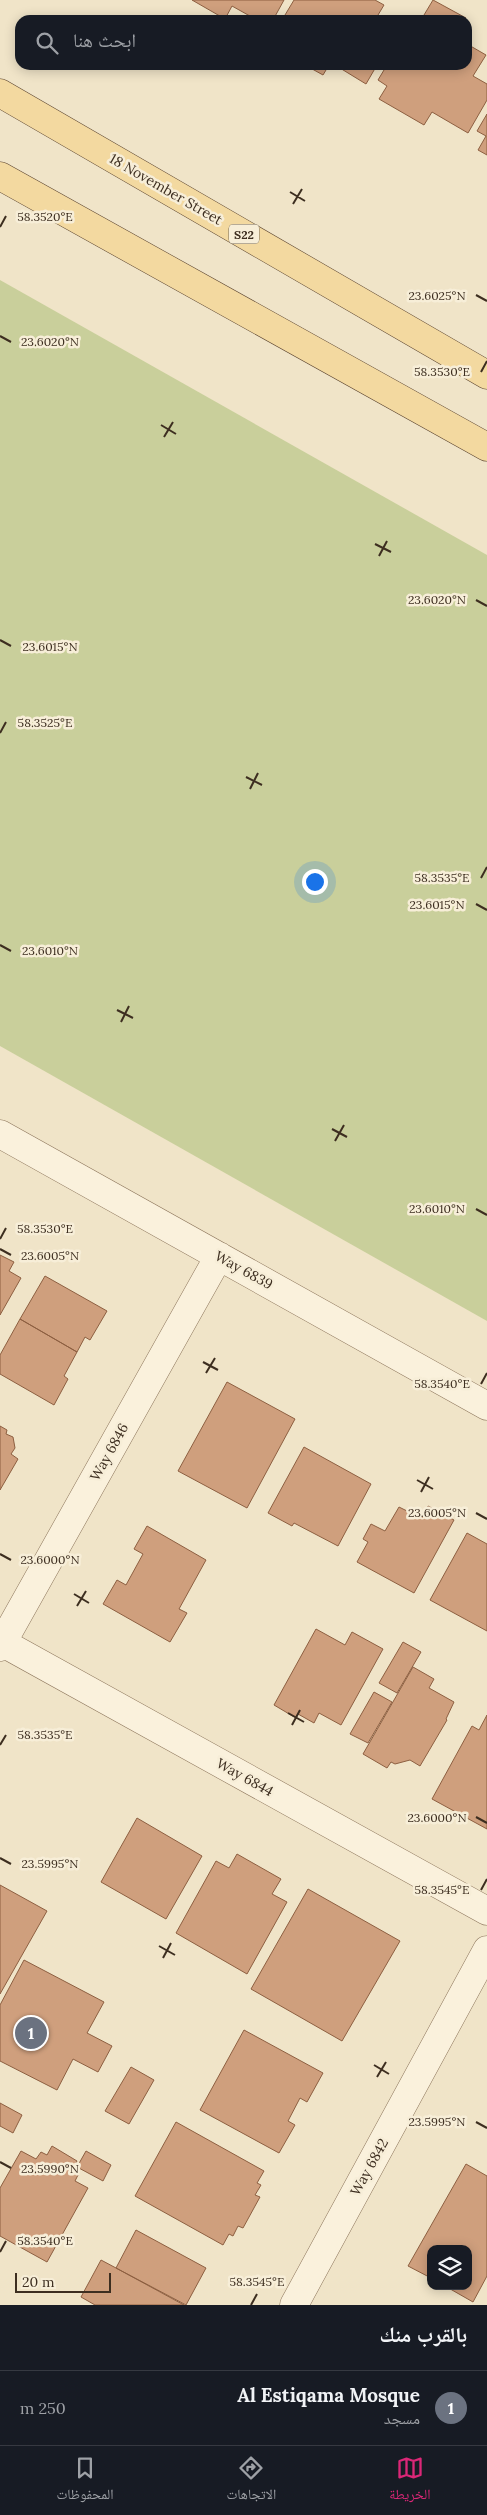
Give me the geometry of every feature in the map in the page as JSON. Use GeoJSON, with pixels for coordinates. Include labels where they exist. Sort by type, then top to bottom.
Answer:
{"type":"FeatureCollection","features":[{"type":"Feature","properties":{"kind":"main road","name":"18 November Street"},"geometry":{"type":"LineString","coordinates":[[0,93],[487,374]]}},
{"type":"Feature","properties":{"kind":"main road"},"geometry":{"type":"LineString","coordinates":[[0,176],[487,448]]}},
{"type":"Feature","properties":{"kind":"street","name":"Way 6839"},"geometry":{"type":"LineString","coordinates":[[0,1134],[487,1406]]}},
{"type":"Feature","properties":{"kind":"street","name":"Way 6846"},"geometry":{"type":"LineString","coordinates":[[1,1645],[219,1256]]}},
{"type":"Feature","properties":{"kind":"street","name":"Way 6844"},"geometry":{"type":"LineString","coordinates":[[1,1645],[487,1911]]}},
{"type":"Feature","properties":{"kind":"street","name":"Way 6842"},"geometry":{"type":"LineString","coordinates":[[294,2305],[487,1950]]}},
{"type":"Feature","properties":{"kind":"green space"},"geometry":{"type":"Polygon","coordinates":[[[0,280],[487,555],[487,1321],[0,1046],[0,280]]]}},
{"type":"Feature","properties":{"kind":"building"},"geometry":{"type":"Polygon","coordinates":[[[192,0],[284,0],[276,15],[248,15],[232,6],[227,15],[218,15],[192,0]]]}},
{"type":"Feature","properties":{"kind":"building"},"geometry":{"type":"Polygon","coordinates":[[[294,0],[375,0],[384,5],[378,15],[285,15],[294,0]]]}},
{"type":"Feature","properties":{"kind":"building"},"geometry":{"type":"Polygon","coordinates":[[[433,0],[460,15],[424,15],[433,0]]]}},
{"type":"Feature","properties":{"kind":"building"},"geometry":{"type":"Polygon","coordinates":[[[472,47],[486,55],[473,76],[487,84],[487,100],[468,133],[432,112],[424,125],[379,99],[387,86],[378,80],[384,70],[472,70],[472,47]]]}},
{"type":"Feature","properties":{"kind":"building"},"geometry":{"type":"Polygon","coordinates":[[[314,70],[326,70],[323,75],[314,70]]]}},
{"type":"Feature","properties":{"kind":"building"},"geometry":{"type":"Polygon","coordinates":[[[343,70],[374,70],[366,84],[343,70]]]}},
{"type":"Feature","properties":{"kind":"building"},"geometry":{"type":"Polygon","coordinates":[[[487,114],[487,155],[478,150],[486,136],[477,131],[487,114]]]}},
{"type":"Feature","properties":{"kind":"building"},"geometry":{"type":"Polygon","coordinates":[[[0,1255],[14,1262],[9,1271],[21,1278],[0,1315],[0,1255]]]}},
{"type":"Feature","properties":{"kind":"building"},"geometry":{"type":"Polygon","coordinates":[[[45,1276],[107,1311],[90,1340],[85,1337],[77,1352],[20,1319],[45,1276]]]}},
{"type":"Feature","properties":{"kind":"building"},"geometry":{"type":"Polygon","coordinates":[[[20,1319],[77,1352],[64,1376],[68,1379],[54,1405],[0,1374],[0,1355],[20,1319]]]}},
{"type":"Feature","properties":{"kind":"building"},"geometry":{"type":"Polygon","coordinates":[[[227,1382],[295,1419],[247,1508],[178,1471],[227,1382]]]}},
{"type":"Feature","properties":{"kind":"building"},"geometry":{"type":"Polygon","coordinates":[[[0,1426],[7,1430],[6,1434],[13,1437],[15,1448],[11,1454],[18,1459],[0,1490],[0,1426]]]}},
{"type":"Feature","properties":{"kind":"building"},"geometry":{"type":"Polygon","coordinates":[[[304,1447],[371,1484],[338,1546],[294,1523],[292,1526],[268,1513],[304,1447]]]}},
{"type":"Feature","properties":{"kind":"building"},"geometry":{"type":"Polygon","coordinates":[[[428,1506],[454,1520],[414,1593],[357,1562],[368,1542],[363,1539],[371,1524],[385,1531],[399,1507],[421,1518],[428,1506]]]}},
{"type":"Feature","properties":{"kind":"building"},"geometry":{"type":"Polygon","coordinates":[[[147,1526],[206,1560],[179,1609],[187,1613],[170,1642],[103,1604],[117,1580],[126,1585],[143,1554],[134,1549],[147,1526]]]}},
{"type":"Feature","properties":{"kind":"building"},"geometry":{"type":"Polygon","coordinates":[[[467,1533],[487,1544],[487,1631],[430,1600],[467,1533]]]}},
{"type":"Feature","properties":{"kind":"building"},"geometry":{"type":"Polygon","coordinates":[[[316,1629],[345,1645],[352,1632],[383,1649],[341,1725],[319,1713],[314,1723],[298,1714],[296,1718],[274,1705],[316,1629]]]}},
{"type":"Feature","properties":{"kind":"building"},"geometry":{"type":"Polygon","coordinates":[[[403,1642],[421,1652],[397,1693],[379,1683],[403,1642]]]}},
{"type":"Feature","properties":{"kind":"building"},"geometry":{"type":"Polygon","coordinates":[[[413,1667],[434,1679],[429,1688],[454,1702],[447,1720],[420,1766],[410,1760],[395,1764],[391,1762],[387,1768],[363,1754],[413,1667]]]}},
{"type":"Feature","properties":{"kind":"building"},"geometry":{"type":"Polygon","coordinates":[[[374,1692],[392,1702],[368,1743],[350,1734],[374,1692]]]}},
{"type":"Feature","properties":{"kind":"building"},"geometry":{"type":"Polygon","coordinates":[[[487,1715],[487,1829],[432,1799],[472,1726],[479,1730],[487,1715]]]}},
{"type":"Feature","properties":{"kind":"building"},"geometry":{"type":"Polygon","coordinates":[[[137,1818],[202,1856],[166,1919],[101,1882],[137,1818]]]}},
{"type":"Feature","properties":{"kind":"building"},"geometry":{"type":"Polygon","coordinates":[[[237,1854],[281,1879],[272,1894],[287,1902],[247,1974],[176,1933],[216,1861],[229,1868],[237,1854]]]}},
{"type":"Feature","properties":{"kind":"building"},"geometry":{"type":"Polygon","coordinates":[[[0,1885],[47,1911],[0,1994],[0,1885]]]}},
{"type":"Feature","properties":{"kind":"building"},"geometry":{"type":"Polygon","coordinates":[[[308,1889],[400,1941],[342,2041],[251,1989],[308,1889]]]}},
{"type":"Feature","properties":{"kind":"building"},"geometry":{"type":"Polygon","coordinates":[[[24,1960],[104,2002],[87,2033],[112,2046],[98,2072],[73,2059],[57,2090],[0,2061],[0,2005],[24,1960]]]}},
{"type":"Feature","properties":{"kind":"building"},"geometry":{"type":"Polygon","coordinates":[[[244,2030],[323,2073],[307,2102],[300,2098],[288,2121],[295,2125],[279,2153],[200,2110],[244,2030]]]}},
{"type":"Feature","properties":{"kind":"building"},"geometry":{"type":"Polygon","coordinates":[[[131,2067],[154,2080],[129,2124],[105,2111],[131,2067]]]}},
{"type":"Feature","properties":{"kind":"building"},"geometry":{"type":"Polygon","coordinates":[[[0,2103],[22,2115],[13,2133],[0,2126],[0,2103]]]}},
{"type":"Feature","properties":{"kind":"building"},"geometry":{"type":"Polygon","coordinates":[[[176,2122],[264,2171],[257,2183],[261,2185],[255,2195],[260,2197],[243,2228],[238,2226],[233,2236],[229,2234],[223,2245],[135,2196],[176,2122]]]}},
{"type":"Feature","properties":{"kind":"building"},"geometry":{"type":"Polygon","coordinates":[[[52,2146],[77,2161],[72,2170],[79,2173],[75,2181],[88,2188],[47,2262],[0,2236],[0,2188],[21,2151],[36,2159],[41,2152],[47,2155],[52,2146]]]}},
{"type":"Feature","properties":{"kind":"building"},"geometry":{"type":"Polygon","coordinates":[[[86,2151],[111,2165],[103,2181],[77,2167],[86,2151]]]}},
{"type":"Feature","properties":{"kind":"building"},"geometry":{"type":"Polygon","coordinates":[[[466,2164],[487,2176],[487,2276],[473,2302],[452,2290],[472,2290],[472,2245],[427,2245],[427,2276],[408,2266],[466,2164]]]}},
{"type":"Feature","properties":{"kind":"building"},"geometry":{"type":"Polygon","coordinates":[[[136,2230],[206,2268],[186,2305],[116,2268],[136,2230]]]}},
{"type":"Feature","properties":{"kind":"building"},"geometry":{"type":"Polygon","coordinates":[[[101,2260],[184,2305],[95,2305],[81,2297],[101,2260]]]}},
{"type":"Feature","properties":{"kind":"place","name":"Al Estiqama Mosque"},"geometry":{"type":"Point","coordinates":[31,2033]}}]}
